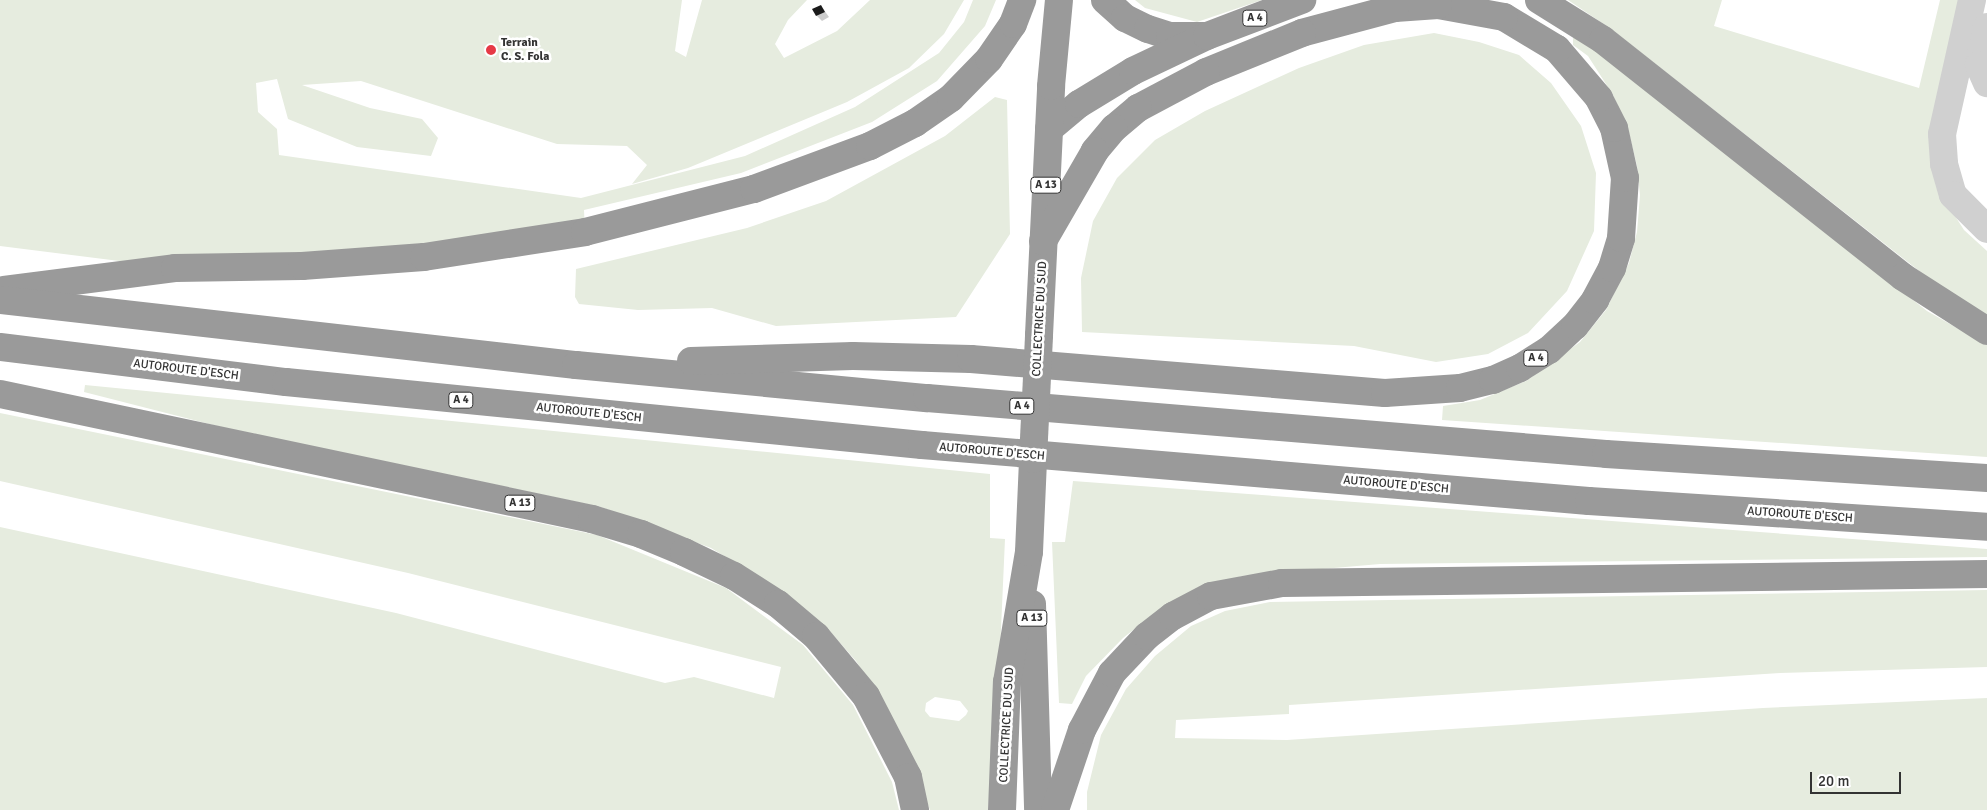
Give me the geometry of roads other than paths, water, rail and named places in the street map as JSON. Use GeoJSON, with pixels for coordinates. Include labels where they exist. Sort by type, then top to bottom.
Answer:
{"type":"FeatureCollection","features":[{"type":"Feature","properties":{"kind":"highway"},"geometry":{"type":"LineString","coordinates":[[0,291],[175,268],[312,266],[424,257],[585,232],[754,189],[870,146],[915,123],[951,98],[989,59],[1013,24],[1022,0]]}},
{"type":"Feature","properties":{"kind":"highway","name":"COLLECTRICE DU SUD"},"geometry":{"type":"LineString","coordinates":[[1039,0],[1051,86]]}},
{"type":"Feature","properties":{"kind":"highway","name":"COLLECTRICE DU SUD"},"geometry":{"type":"LineString","coordinates":[[1038,810],[1030,539],[1051,86],[1059,0]]}},
{"type":"Feature","properties":{"kind":"highway","name":"A 4"},"geometry":{"type":"LineString","coordinates":[[1105,0],[1125,18],[1148,30],[1170,36],[1207,36]]}},
{"type":"Feature","properties":{"kind":"highway","name":"A 4"},"geometry":{"type":"LineString","coordinates":[[1049,129],[1079,104],[1133,71],[1207,36],[1302,0]]}},
{"type":"Feature","properties":{"kind":"highway"},"geometry":{"type":"LineString","coordinates":[[1539,0],[1604,40],[1903,277],[1987,331]]}},
{"type":"Feature","properties":{"kind":"highway","name":"A 4"},"geometry":{"type":"LineString","coordinates":[[576,365],[853,356],[941,358],[1385,393],[1460,388],[1493,380],[1520,368],[1549,350],[1596,300],[1612,268],[1620,238],[1625,178],[1614,128],[1599,98],[1557,49],[1504,17],[1438,5],[1395,8],[1302,33],[1206,72],[1138,108],[1114,128],[1095,151],[1044,241]]}},
{"type":"Feature","properties":{"kind":"highway","name":"A 4"},"geometry":{"type":"LineString","coordinates":[[0,300],[576,365],[1267,427],[1987,478]]}},
{"type":"Feature","properties":{"kind":"highway","name":"AUTOROUTE D'ESCH"},"geometry":{"type":"LineString","coordinates":[[0,348],[286,382],[913,444],[1541,497],[1987,527]]}},
{"type":"Feature","properties":{"kind":"highway","name":"A 13"},"geometry":{"type":"LineString","coordinates":[[0,394],[592,519],[641,534],[684,552],[734,576],[778,604],[816,636],[866,696],[908,777],[915,810]]}},
{"type":"Feature","properties":{"kind":"highway","name":"COLLECTRICE DU SUD"},"geometry":{"type":"LineString","coordinates":[[1002,810],[1008,682],[1030,539]]}},
{"type":"Feature","properties":{"kind":"highway"},"geometry":{"type":"LineString","coordinates":[[1055,810],[1082,730],[1112,673],[1147,636],[1173,616],[1211,596],[1282,583],[1987,574]]}},
{"type":"Feature","properties":{"kind":"lane"},"geometry":{"type":"LineString","coordinates":[[1972,0],[1942,134],[1944,164],[1954,196],[1987,229]]}},
{"type":"Feature","properties":{"kind":"lane"},"geometry":{"type":"LineString","coordinates":[[1954,81],[1964,81],[1973,76],[1983,74],[1987,27]]}},
{"type":"Feature","properties":{"kind":"place","name":"Terrain C. S. Fola"},"geometry":{"type":"Point","coordinates":[491,50]}}]}
